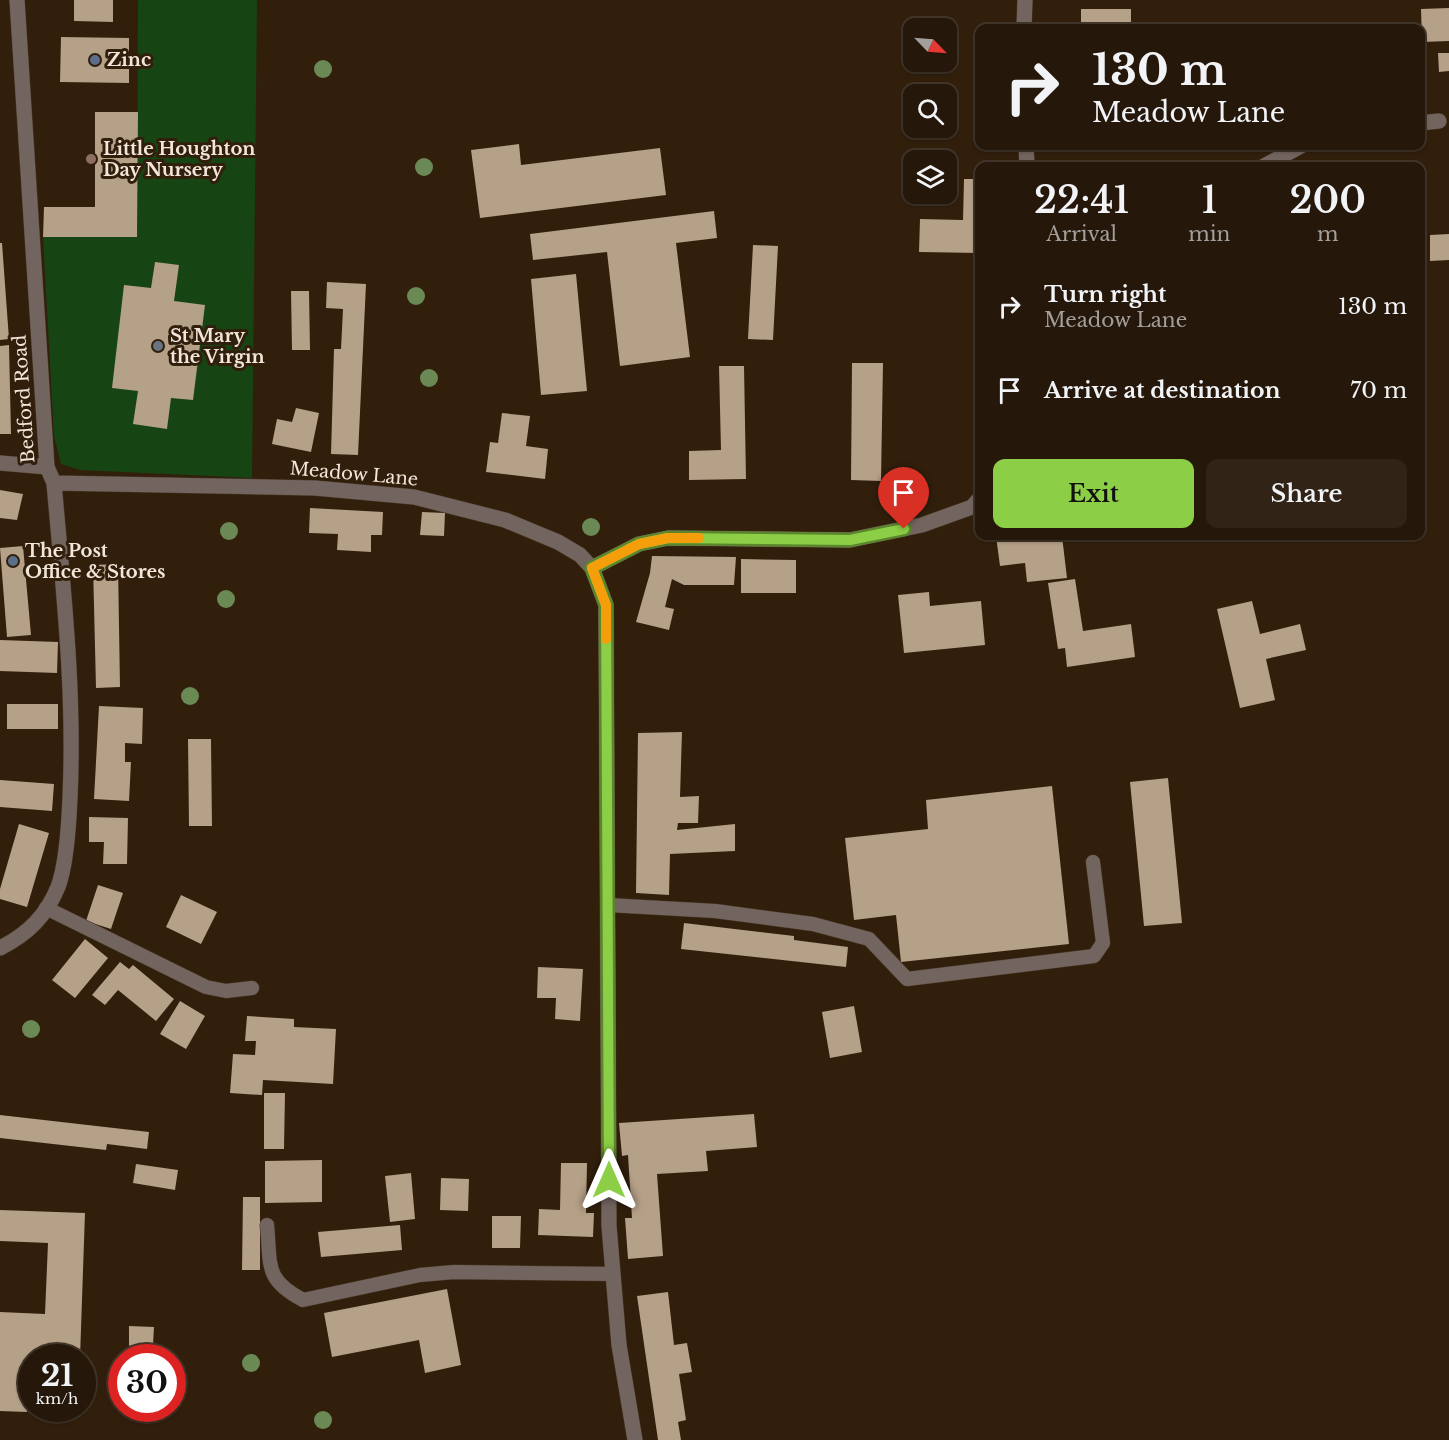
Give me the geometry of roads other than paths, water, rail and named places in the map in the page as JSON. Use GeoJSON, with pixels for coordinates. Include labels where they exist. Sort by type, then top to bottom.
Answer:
{"type":"FeatureCollection","features":[{"type":"Feature","properties":{"kind":"street","name":"Bedford Road"},"geometry":{"type":"LineString","coordinates":[[0,948],[16,940],[39,922],[58,886],[68,834],[72,756],[70,668],[54,483],[47,467],[17,0]]}},
{"type":"Feature","properties":{"kind":"street"},"geometry":{"type":"LineString","coordinates":[[1024,24],[1025,0]]}},
{"type":"Feature","properties":{"kind":"street"},"geometry":{"type":"LineString","coordinates":[[1425,122],[1439,121]]}},
{"type":"Feature","properties":{"kind":"street"},"geometry":{"type":"LineString","coordinates":[[1271,162],[1294,150]]}},
{"type":"Feature","properties":{"kind":"street"},"geometry":{"type":"LineString","coordinates":[[0,463],[47,467]]}},
{"type":"Feature","properties":{"kind":"street","name":"Meadow Lane"},"geometry":{"type":"LineString","coordinates":[[54,483],[315,488],[414,497],[505,520],[565,546],[580,555],[592,568]]}},
{"type":"Feature","properties":{"kind":"street"},"geometry":{"type":"LineString","coordinates":[[635,1440],[619,1345],[609,1226],[606,605],[592,568],[639,544],[668,538],[850,540],[922,525],[972,507],[975,504]]}},
{"type":"Feature","properties":{"kind":"lane"},"geometry":{"type":"LineString","coordinates":[[608,905],[715,911],[813,924],[869,939],[907,979],[1094,956],[1104,943],[1093,862]]}},
{"type":"Feature","properties":{"kind":"lane"},"geometry":{"type":"LineString","coordinates":[[46,908],[206,987],[226,991],[252,988]]}},
{"type":"Feature","properties":{"kind":"lane"},"geometry":{"type":"LineString","coordinates":[[267,1225],[272,1274],[284,1290],[303,1300],[420,1275],[454,1272],[613,1274]]}},
{"type":"Feature","properties":{"kind":"place","name":"Zinc"},"geometry":{"type":"Point","coordinates":[95,60]}},
{"type":"Feature","properties":{"kind":"place","name":"Little Houghton Day Nursery"},"geometry":{"type":"Point","coordinates":[91,159]}},
{"type":"Feature","properties":{"kind":"place","name":"St Mary the Virgin"},"geometry":{"type":"Point","coordinates":[158,346]}},
{"type":"Feature","properties":{"kind":"place","name":"The Post Office & Stores"},"geometry":{"type":"Point","coordinates":[13,561]}}]}
